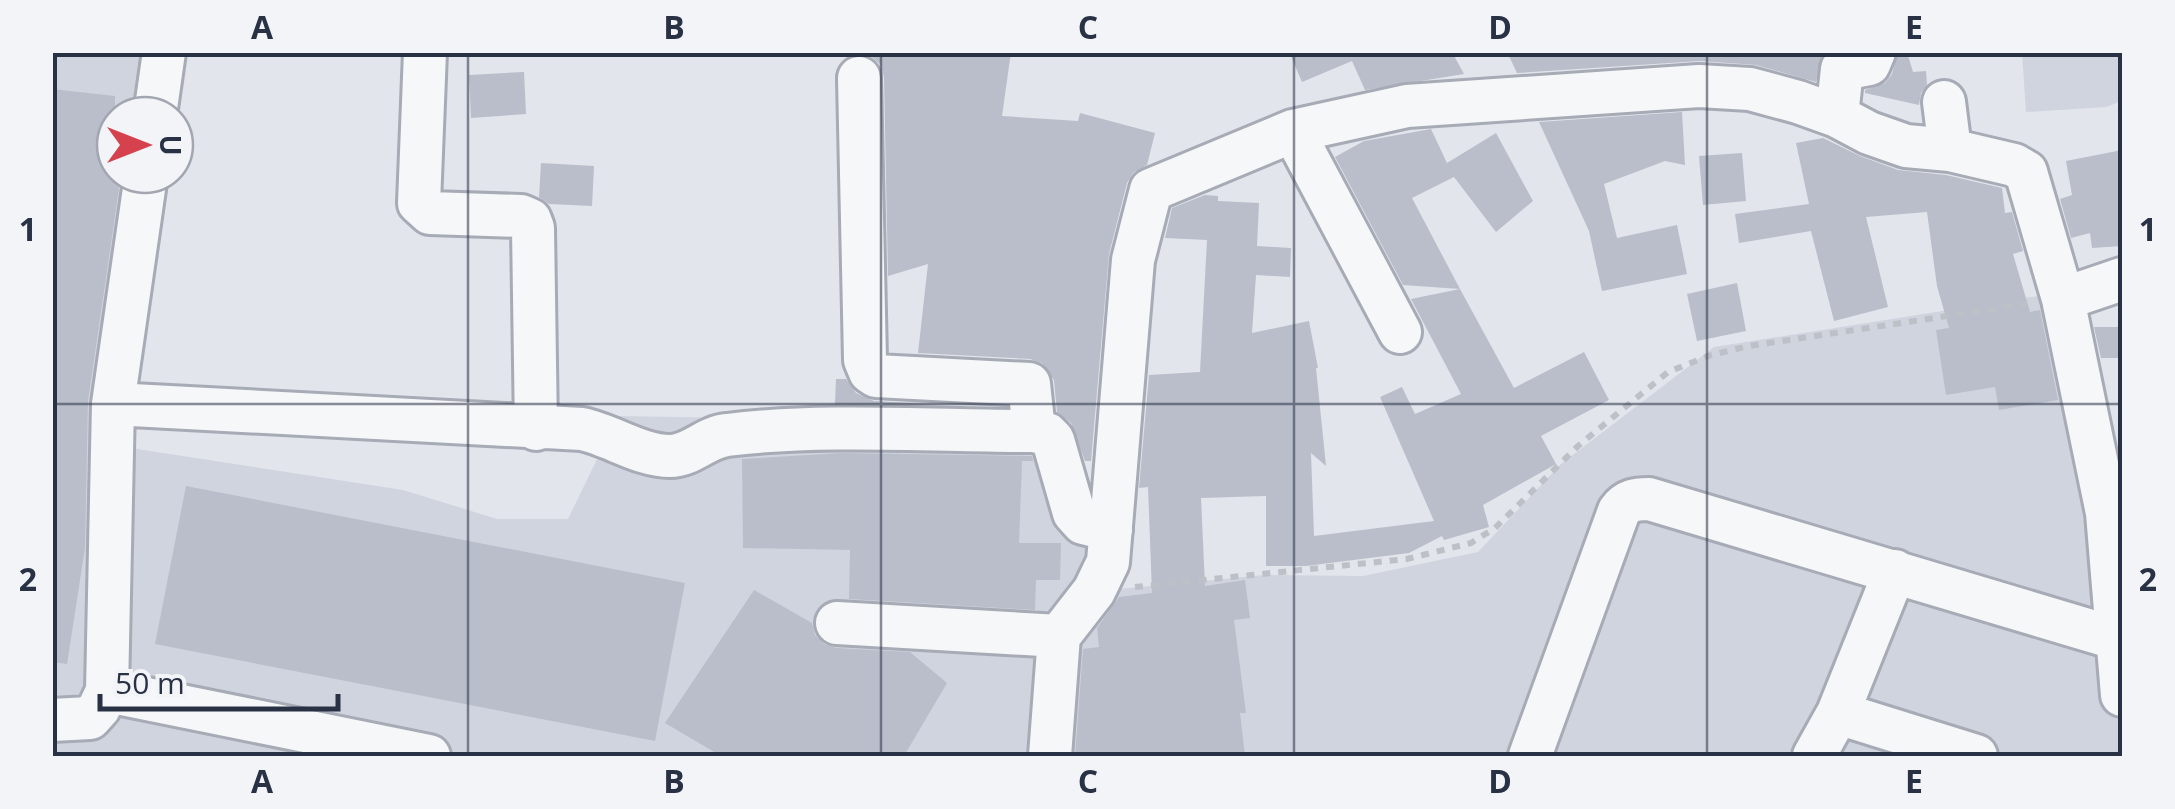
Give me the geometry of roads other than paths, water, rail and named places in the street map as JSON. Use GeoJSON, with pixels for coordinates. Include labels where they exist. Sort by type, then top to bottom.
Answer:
{"type":"FeatureCollection","features":[{"type":"Feature","properties":{"kind":"street"},"geometry":{"type":"LineString","coordinates":[[158,95],[164,52]]}},
{"type":"Feature","properties":{"kind":"street"},"geometry":{"type":"LineString","coordinates":[[425,52],[418,204],[430,214],[520,216],[530,220],[533,228],[536,428]]}},
{"type":"Feature","properties":{"kind":"street"},"geometry":{"type":"LineString","coordinates":[[1837,116],[1842,69],[1869,64],[1874,52]]}},
{"type":"Feature","properties":{"kind":"street"},"geometry":{"type":"LineString","coordinates":[[858,78],[865,360],[870,372],[876,376],[1028,384],[1034,431]]}},
{"type":"Feature","properties":{"kind":"street"},"geometry":{"type":"LineString","coordinates":[[1050,756],[1059,636],[1094,591],[1108,562],[1133,260],[1149,194],[1156,186],[1293,131],[1407,106],[1699,86],[1750,89],[1837,116],[1906,146],[1950,150],[2014,165],[2026,172],[2063,299],[2107,513],[2122,696]]}},
{"type":"Feature","properties":{"kind":"street"},"geometry":{"type":"LineString","coordinates":[[1944,102],[1950,150]]}},
{"type":"Feature","properties":{"kind":"street"},"geometry":{"type":"LineString","coordinates":[[1293,131],[1400,332]]}},
{"type":"Feature","properties":{"kind":"street"},"geometry":{"type":"LineString","coordinates":[[52,720],[90,718],[100,708],[107,691],[112,404],[143,195]]}},
{"type":"Feature","properties":{"kind":"street"},"geometry":{"type":"LineString","coordinates":[[2063,299],[2122,279]]}},
{"type":"Feature","properties":{"kind":"street"},"geometry":{"type":"LineString","coordinates":[[112,404],[582,428],[647,452],[670,456],[686,453],[703,441],[724,435],[1034,431],[1048,434],[1052,440],[1074,514],[1084,523],[1111,530]]}},
{"type":"Feature","properties":{"kind":"street"},"geometry":{"type":"LineString","coordinates":[[1530,756],[1618,511],[1624,504],[1649,499],[2118,638]]}},
{"type":"Feature","properties":{"kind":"street"},"geometry":{"type":"LineString","coordinates":[[1814,756],[1838,714],[1895,571]]}},
{"type":"Feature","properties":{"kind":"street"},"geometry":{"type":"LineString","coordinates":[[837,623],[1059,636]]}},
{"type":"Feature","properties":{"kind":"street"},"geometry":{"type":"LineString","coordinates":[[107,691],[429,756]]}},
{"type":"Feature","properties":{"kind":"street"},"geometry":{"type":"LineString","coordinates":[[1838,714],[1976,756]]}},
{"type":"Feature","properties":{"kind":"street"},"geometry":{"type":"LineString","coordinates":[[52,730],[54,756]]}}]}
